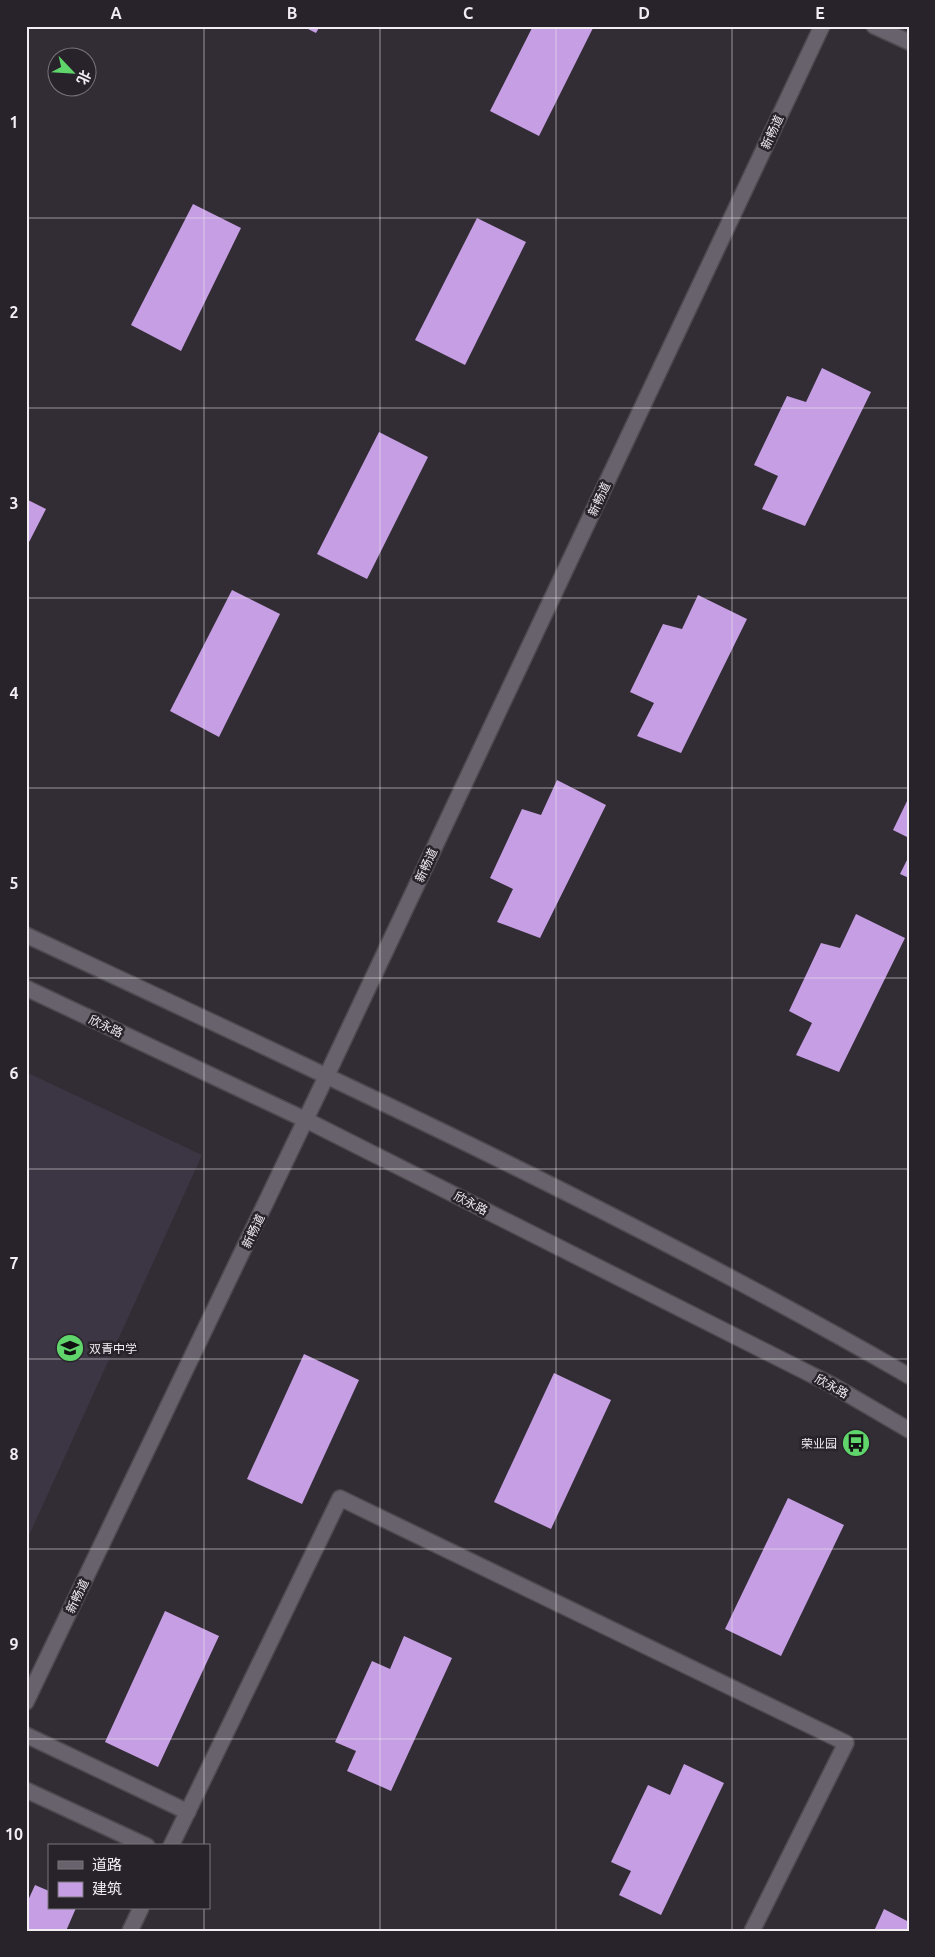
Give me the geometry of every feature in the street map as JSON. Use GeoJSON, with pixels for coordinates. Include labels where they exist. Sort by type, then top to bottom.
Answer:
{"type":"FeatureCollection","features":[{"type":"Feature","properties":{"kind":"street","name":"新畅道"},"geometry":{"type":"LineString","coordinates":[[26,1702],[306,1120],[822,26]]}},
{"type":"Feature","properties":{"kind":"street"},"geometry":{"type":"LineString","coordinates":[[874,26],[909,42]]}},
{"type":"Feature","properties":{"kind":"street"},"geometry":{"type":"LineString","coordinates":[[26,935],[327,1075],[598,1207],[909,1376]]}},
{"type":"Feature","properties":{"kind":"street","name":"欣永路"},"geometry":{"type":"LineString","coordinates":[[26,988],[306,1120],[832,1384],[909,1430]]}},
{"type":"Feature","properties":{"kind":"street"},"geometry":{"type":"LineString","coordinates":[[173,1844],[340,1498],[846,1743],[752,1931]]}},
{"type":"Feature","properties":{"kind":"street"},"geometry":{"type":"LineString","coordinates":[[26,1735],[188,1812]]}},
{"type":"Feature","properties":{"kind":"street"},"geometry":{"type":"LineString","coordinates":[[26,1790],[143,1844]]}},
{"type":"Feature","properties":{"kind":"street"},"geometry":{"type":"LineString","coordinates":[[130,1931],[140,1910]]}},
{"type":"Feature","properties":{"kind":"shaded area","name":"双青中学"},"geometry":{"type":"Polygon","coordinates":[[[26,1072],[202,1155],[26,1542],[26,1072]]]}},
{"type":"Feature","properties":{"kind":"building"},"geometry":{"type":"Polygon","coordinates":[[[302,26],[320,26],[316,33],[302,26]]]}},
{"type":"Feature","properties":{"kind":"building"},"geometry":{"type":"Polygon","coordinates":[[[533,26],[594,26],[539,136],[490,111],[533,26]]]}},
{"type":"Feature","properties":{"kind":"building"},"geometry":{"type":"Polygon","coordinates":[[[193,204],[241,228],[181,351],[131,325],[193,204]]]}},
{"type":"Feature","properties":{"kind":"building"},"geometry":{"type":"Polygon","coordinates":[[[477,218],[526,242],[465,365],[415,340],[477,218]]]}},
{"type":"Feature","properties":{"kind":"building"},"geometry":{"type":"Polygon","coordinates":[[[822,368],[871,392],[805,526],[762,509],[778,476],[754,465],[787,396],[806,402],[822,368]]]}},
{"type":"Feature","properties":{"kind":"building"},"geometry":{"type":"Polygon","coordinates":[[[379,432],[428,457],[367,579],[317,554],[379,432]]]}},
{"type":"Feature","properties":{"kind":"building"},"geometry":{"type":"Polygon","coordinates":[[[26,499],[46,509],[26,548],[26,499]]]}},
{"type":"Feature","properties":{"kind":"building"},"geometry":{"type":"Polygon","coordinates":[[[232,590],[280,614],[219,737],[170,711],[232,590]]]}},
{"type":"Feature","properties":{"kind":"building"},"geometry":{"type":"Polygon","coordinates":[[[698,595],[747,619],[681,753],[637,736],[654,703],[630,692],[663,624],[682,629],[698,595]]]}},
{"type":"Feature","properties":{"kind":"building"},"geometry":{"type":"Polygon","coordinates":[[[557,780],[606,805],[540,938],[497,922],[513,889],[490,878],[522,809],[541,815],[557,780]]]}},
{"type":"Feature","properties":{"kind":"building"},"geometry":{"type":"Polygon","coordinates":[[[909,797],[909,838],[893,830],[909,797]]]}},
{"type":"Feature","properties":{"kind":"building"},"geometry":{"type":"Polygon","coordinates":[[[909,856],[909,878],[900,874],[909,856]]]}},
{"type":"Feature","properties":{"kind":"building"},"geometry":{"type":"Polygon","coordinates":[[[856,914],[905,938],[839,1072],[796,1055],[812,1023],[789,1011],[821,943],[840,948],[856,914]]]}},
{"type":"Feature","properties":{"kind":"building"},"geometry":{"type":"Polygon","coordinates":[[[304,1354],[359,1380],[302,1504],[247,1479],[304,1354]]]}},
{"type":"Feature","properties":{"kind":"building"},"geometry":{"type":"Polygon","coordinates":[[[554,1373],[611,1400],[551,1529],[494,1502],[554,1373]]]}},
{"type":"Feature","properties":{"kind":"building"},"geometry":{"type":"Polygon","coordinates":[[[788,1498],[844,1525],[781,1656],[725,1629],[788,1498]]]}},
{"type":"Feature","properties":{"kind":"building"},"geometry":{"type":"Polygon","coordinates":[[[165,1611],[219,1636],[158,1767],[105,1742],[165,1611]]]}},
{"type":"Feature","properties":{"kind":"building"},"geometry":{"type":"Polygon","coordinates":[[[404,1636],[452,1658],[391,1791],[347,1771],[356,1751],[335,1742],[372,1661],[390,1669],[404,1636]]]}},
{"type":"Feature","properties":{"kind":"building"},"geometry":{"type":"Polygon","coordinates":[[[684,1764],[724,1783],[661,1915],[619,1895],[631,1871],[611,1862],[648,1785],[670,1795],[684,1764]]]}},
{"type":"Feature","properties":{"kind":"building"},"geometry":{"type":"Polygon","coordinates":[[[35,1885],[48,1891],[48,1910],[75,1910],[66,1931],[26,1931],[26,1905],[35,1885]]]}},
{"type":"Feature","properties":{"kind":"building"},"geometry":{"type":"Polygon","coordinates":[[[884,1909],[909,1922],[909,1931],[874,1931],[884,1909]]]}},
{"type":"Feature","properties":{"kind":"place","name":"双青中学"},"geometry":{"type":"Point","coordinates":[70,1348]}},
{"type":"Feature","properties":{"kind":"place","name":"荣业园"},"geometry":{"type":"Point","coordinates":[856,1443]}}]}
